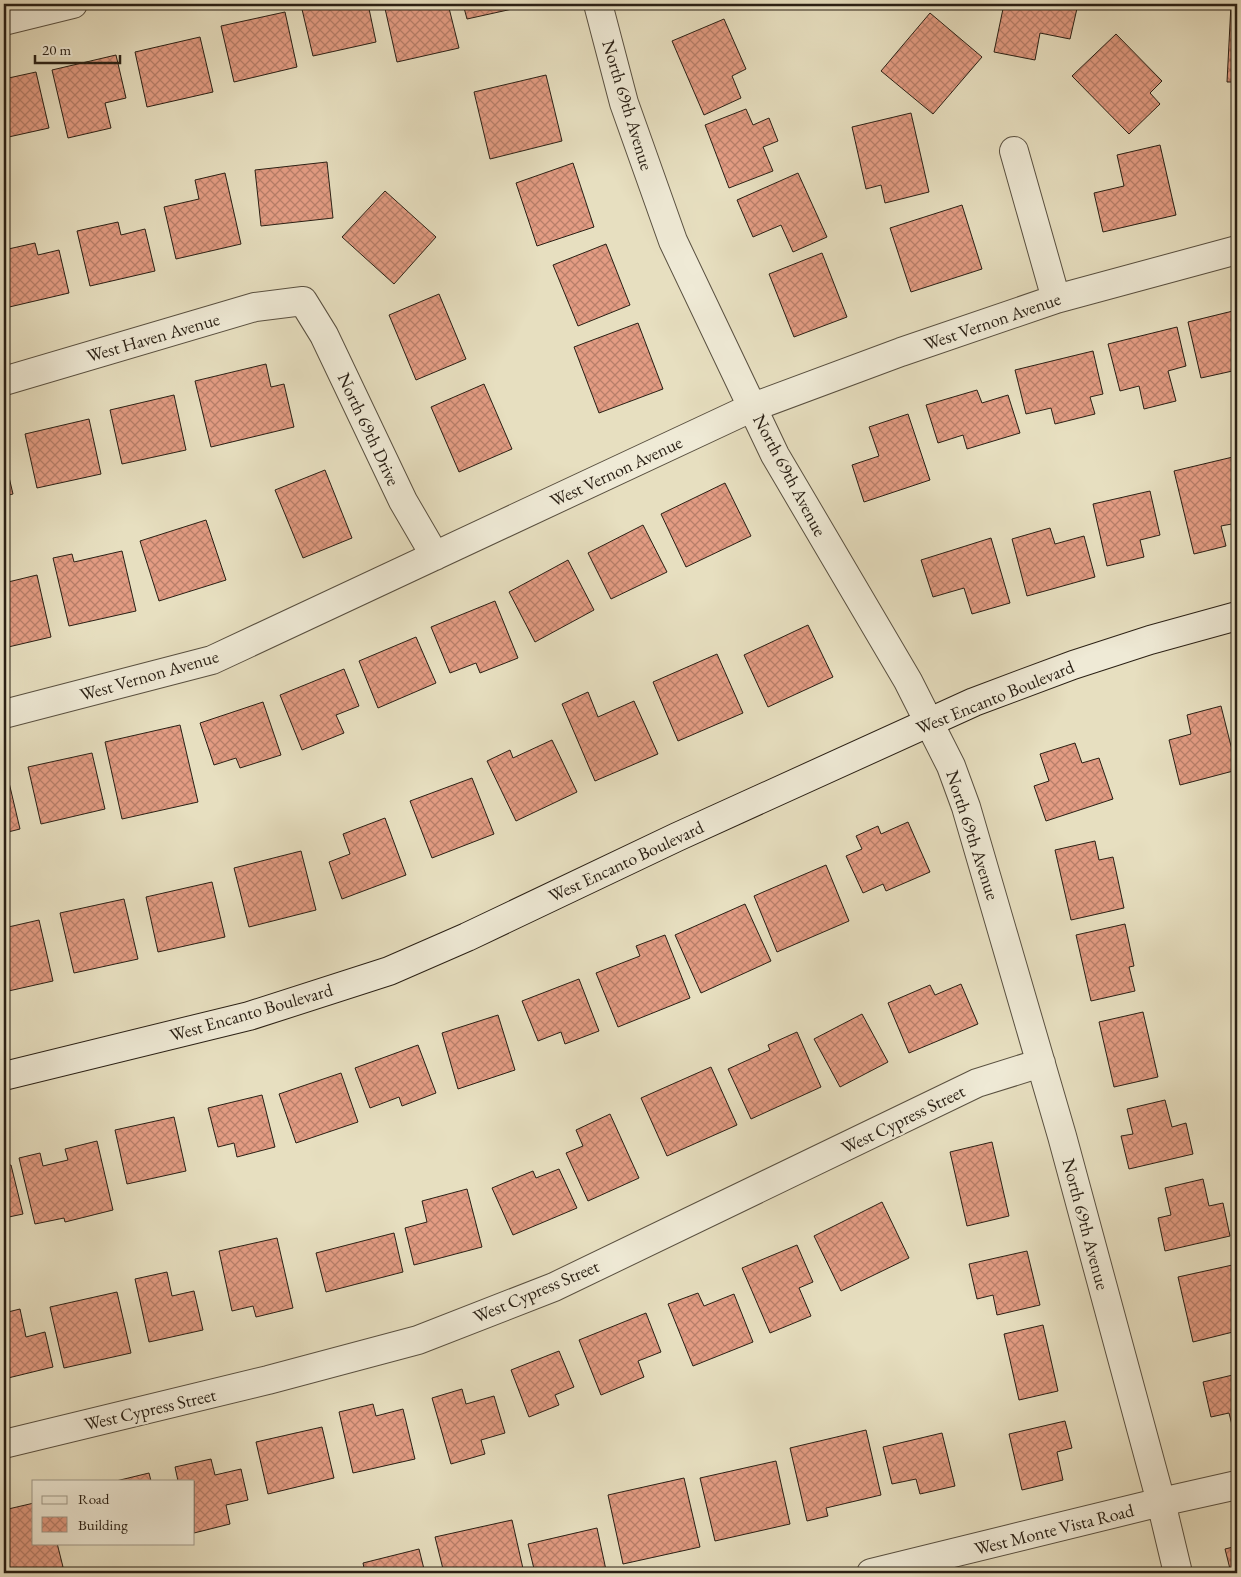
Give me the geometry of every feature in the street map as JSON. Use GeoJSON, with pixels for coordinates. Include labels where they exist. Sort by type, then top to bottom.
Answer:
{"type":"FeatureCollection","features":[{"type":"Feature","properties":{"kind":"street"},"geometry":{"type":"LineString","coordinates":[[4,21],[73,4]]}},
{"type":"Feature","properties":{"kind":"street","name":"North 69th Avenue"},"geometry":{"type":"LineString","coordinates":[[598,4],[624,103],[673,241],[775,455],[908,681],[951,766],[966,806],[1041,1063],[1161,1502],[1178,1573]]}},
{"type":"Feature","properties":{"kind":"street"},"geometry":{"type":"LineString","coordinates":[[1014,152],[1056,299]]}},
{"type":"Feature","properties":{"kind":"street","name":"West Vernon Avenue"},"geometry":{"type":"LineString","coordinates":[[4,714],[212,660],[753,406],[901,352],[1056,299],[1237,250]]}},
{"type":"Feature","properties":{"kind":"street","name":"West Haven Avenue"},"geometry":{"type":"LineString","coordinates":[[4,381],[255,307],[303,301]]}},
{"type":"Feature","properties":{"kind":"street","name":"North 69th Drive"},"geometry":{"type":"LineString","coordinates":[[303,301],[324,334],[403,501],[436,556]]}},
{"type":"Feature","properties":{"kind":"street","name":"West Encanto Boulevard"},"geometry":{"type":"LineString","coordinates":[[4,1076],[249,1016],[389,972],[677,837],[974,702],[1073,665],[1150,640],[1237,616]]}},
{"type":"Feature","properties":{"kind":"street","name":"West Cypress Street"},"geometry":{"type":"LineString","coordinates":[[4,1444],[268,1380],[418,1340],[554,1287],[977,1083],[1041,1063]]}},
{"type":"Feature","properties":{"kind":"street","name":"West Monte Vista Road"},"geometry":{"type":"LineString","coordinates":[[871,1573],[1237,1485]]}},
{"type":"Feature","properties":{"kind":"building"},"geometry":{"type":"Polygon","coordinates":[[[368,4],[376,42],[313,56],[301,5],[368,4]]]}},
{"type":"Feature","properties":{"kind":"building"},"geometry":{"type":"Polygon","coordinates":[[[384,4],[448,4],[459,48],[397,62],[384,4]]]}},
{"type":"Feature","properties":{"kind":"building"},"geometry":{"type":"Polygon","coordinates":[[[463,4],[535,4],[467,19],[463,4]]]}},
{"type":"Feature","properties":{"kind":"building"},"geometry":{"type":"Polygon","coordinates":[[[1004,4],[1078,4],[1070,39],[1040,33],[1035,60],[994,52],[1004,4]]]}},
{"type":"Feature","properties":{"kind":"building"},"geometry":{"type":"Polygon","coordinates":[[[1231,4],[1237,4],[1237,82],[1227,82],[1231,4]]]}},
{"type":"Feature","properties":{"kind":"building"},"geometry":{"type":"Polygon","coordinates":[[[285,12],[297,67],[234,82],[221,26],[285,12]]]}},
{"type":"Feature","properties":{"kind":"building"},"geometry":{"type":"Polygon","coordinates":[[[930,13],[982,57],[933,114],[881,71],[930,13]]]}},
{"type":"Feature","properties":{"kind":"building"},"geometry":{"type":"Polygon","coordinates":[[[724,19],[746,69],[732,76],[741,98],[704,115],[672,41],[724,19]]]}},
{"type":"Feature","properties":{"kind":"building"},"geometry":{"type":"Polygon","coordinates":[[[1116,34],[1162,81],[1150,93],[1160,104],[1129,134],[1072,76],[1116,34]]]}},
{"type":"Feature","properties":{"kind":"building"},"geometry":{"type":"Polygon","coordinates":[[[200,37],[213,92],[147,107],[135,52],[200,37]]]}},
{"type":"Feature","properties":{"kind":"building"},"geometry":{"type":"Polygon","coordinates":[[[116,55],[126,98],[105,103],[111,128],[68,138],[52,70],[116,55]]]}},
{"type":"Feature","properties":{"kind":"building"},"geometry":{"type":"Polygon","coordinates":[[[36,72],[49,128],[4,138],[4,79],[36,72]]]}},
{"type":"Feature","properties":{"kind":"building"},"geometry":{"type":"Polygon","coordinates":[[[546,75],[562,141],[490,159],[474,92],[546,75]]]}},
{"type":"Feature","properties":{"kind":"building"},"geometry":{"type":"Polygon","coordinates":[[[746,109],[753,125],[769,118],[778,141],[763,147],[773,171],[729,188],[705,125],[746,109]]]}},
{"type":"Feature","properties":{"kind":"building"},"geometry":{"type":"Polygon","coordinates":[[[911,113],[929,192],[885,203],[881,185],[866,189],[852,127],[911,113]]]}},
{"type":"Feature","properties":{"kind":"building"},"geometry":{"type":"Polygon","coordinates":[[[1160,145],[1176,215],[1103,232],[1094,193],[1124,186],[1117,155],[1160,145]]]}},
{"type":"Feature","properties":{"kind":"building"},"geometry":{"type":"Polygon","coordinates":[[[327,162],[333,218],[261,226],[255,170],[327,162]]]}},
{"type":"Feature","properties":{"kind":"building"},"geometry":{"type":"Polygon","coordinates":[[[573,163],[594,227],[537,246],[516,183],[573,163]]]}},
{"type":"Feature","properties":{"kind":"building"},"geometry":{"type":"Polygon","coordinates":[[[225,173],[241,244],[176,259],[164,207],[199,199],[195,180],[225,173]]]}},
{"type":"Feature","properties":{"kind":"building"},"geometry":{"type":"Polygon","coordinates":[[[798,173],[827,237],[793,252],[781,225],[753,237],[737,200],[798,173]]]}},
{"type":"Feature","properties":{"kind":"building"},"geometry":{"type":"Polygon","coordinates":[[[385,191],[436,237],[394,284],[342,237],[385,191]]]}},
{"type":"Feature","properties":{"kind":"building"},"geometry":{"type":"Polygon","coordinates":[[[962,205],[982,269],[911,292],[890,228],[962,205]]]}},
{"type":"Feature","properties":{"kind":"building"},"geometry":{"type":"Polygon","coordinates":[[[118,222],[121,235],[145,229],[155,271],[90,286],[77,231],[118,222]]]}},
{"type":"Feature","properties":{"kind":"building"},"geometry":{"type":"Polygon","coordinates":[[[35,243],[38,255],[59,250],[69,293],[5,308],[4,250],[35,243]]]}},
{"type":"Feature","properties":{"kind":"building"},"geometry":{"type":"Polygon","coordinates":[[[606,244],[630,305],[578,326],[553,265],[606,244]]]}},
{"type":"Feature","properties":{"kind":"building"},"geometry":{"type":"Polygon","coordinates":[[[822,253],[847,317],[794,337],[769,274],[822,253]]]}},
{"type":"Feature","properties":{"kind":"building"},"geometry":{"type":"Polygon","coordinates":[[[439,294],[466,359],[416,380],[389,315],[439,294]]]}},
{"type":"Feature","properties":{"kind":"building"},"geometry":{"type":"Polygon","coordinates":[[[1237,310],[1237,370],[1201,378],[1188,322],[1237,310]]]}},
{"type":"Feature","properties":{"kind":"building"},"geometry":{"type":"Polygon","coordinates":[[[638,323],[663,389],[599,413],[574,347],[638,323]]]}},
{"type":"Feature","properties":{"kind":"building"},"geometry":{"type":"Polygon","coordinates":[[[1177,327],[1186,366],[1168,371],[1176,401],[1144,409],[1139,386],[1120,391],[1108,344],[1177,327]]]}},
{"type":"Feature","properties":{"kind":"building"},"geometry":{"type":"Polygon","coordinates":[[[1093,351],[1103,394],[1090,397],[1095,414],[1055,424],[1051,408],[1026,414],[1015,370],[1093,351]]]}},
{"type":"Feature","properties":{"kind":"building"},"geometry":{"type":"Polygon","coordinates":[[[266,364],[271,387],[284,384],[294,427],[211,447],[195,381],[266,364]]]}},
{"type":"Feature","properties":{"kind":"building"},"geometry":{"type":"Polygon","coordinates":[[[484,384],[512,449],[459,472],[431,407],[484,384]]]}},
{"type":"Feature","properties":{"kind":"building"},"geometry":{"type":"Polygon","coordinates":[[[977,390],[982,403],[1008,395],[1020,433],[967,449],[963,435],[938,443],[926,405],[977,390]]]}},
{"type":"Feature","properties":{"kind":"building"},"geometry":{"type":"Polygon","coordinates":[[[174,395],[186,450],[122,464],[110,410],[174,395]]]}},
{"type":"Feature","properties":{"kind":"building"},"geometry":{"type":"Polygon","coordinates":[[[908,414],[930,480],[864,502],[852,465],[879,456],[869,427],[908,414]]]}},
{"type":"Feature","properties":{"kind":"building"},"geometry":{"type":"Polygon","coordinates":[[[89,419],[101,474],[37,488],[25,434],[89,419]]]}},
{"type":"Feature","properties":{"kind":"building"},"geometry":{"type":"Polygon","coordinates":[[[4,456],[13,494],[4,496],[4,456]]]}},
{"type":"Feature","properties":{"kind":"building"},"geometry":{"type":"Polygon","coordinates":[[[1237,456],[1237,523],[1221,526],[1226,546],[1194,554],[1174,471],[1237,456]]]}},
{"type":"Feature","properties":{"kind":"building"},"geometry":{"type":"Polygon","coordinates":[[[325,470],[352,538],[303,558],[275,490],[325,470]]]}},
{"type":"Feature","properties":{"kind":"building"},"geometry":{"type":"Polygon","coordinates":[[[725,483],[751,536],[686,567],[661,514],[725,483]]]}},
{"type":"Feature","properties":{"kind":"building"},"geometry":{"type":"Polygon","coordinates":[[[1150,491],[1160,535],[1140,540],[1144,557],[1107,566],[1093,504],[1150,491]]]}},
{"type":"Feature","properties":{"kind":"building"},"geometry":{"type":"Polygon","coordinates":[[[206,520],[226,580],[159,601],[140,541],[206,520]]]}},
{"type":"Feature","properties":{"kind":"building"},"geometry":{"type":"Polygon","coordinates":[[[643,525],[667,572],[611,599],[588,553],[643,525]]]}},
{"type":"Feature","properties":{"kind":"building"},"geometry":{"type":"Polygon","coordinates":[[[1050,528],[1055,544],[1084,536],[1095,577],[1027,596],[1012,539],[1050,528]]]}},
{"type":"Feature","properties":{"kind":"building"},"geometry":{"type":"Polygon","coordinates":[[[991,538],[1010,603],[972,614],[964,588],[933,597],[921,560],[991,538]]]}},
{"type":"Feature","properties":{"kind":"building"},"geometry":{"type":"Polygon","coordinates":[[[122,551],[136,611],[69,626],[53,558],[72,554],[74,562],[122,551]]]}},
{"type":"Feature","properties":{"kind":"building"},"geometry":{"type":"Polygon","coordinates":[[[568,560],[594,610],[535,642],[509,592],[568,560]]]}},
{"type":"Feature","properties":{"kind":"building"},"geometry":{"type":"Polygon","coordinates":[[[37,575],[51,637],[4,648],[4,583],[37,575]]]}},
{"type":"Feature","properties":{"kind":"building"},"geometry":{"type":"Polygon","coordinates":[[[495,601],[518,658],[480,673],[476,663],[450,673],[431,627],[495,601]]]}},
{"type":"Feature","properties":{"kind":"building"},"geometry":{"type":"Polygon","coordinates":[[[808,625],[833,677],[768,707],[744,655],[808,625]]]}},
{"type":"Feature","properties":{"kind":"building"},"geometry":{"type":"Polygon","coordinates":[[[416,637],[436,683],[378,708],[359,661],[416,637]]]}},
{"type":"Feature","properties":{"kind":"building"},"geometry":{"type":"Polygon","coordinates":[[[717,654],[743,713],[678,741],[653,682],[717,654]]]}},
{"type":"Feature","properties":{"kind":"building"},"geometry":{"type":"Polygon","coordinates":[[[344,669],[359,706],[336,715],[344,733],[302,750],[280,695],[344,669]]]}},
{"type":"Feature","properties":{"kind":"building"},"geometry":{"type":"Polygon","coordinates":[[[588,692],[598,717],[634,701],[658,754],[595,781],[562,704],[588,692]]]}},
{"type":"Feature","properties":{"kind":"building"},"geometry":{"type":"Polygon","coordinates":[[[263,702],[281,755],[240,768],[236,758],[214,765],[200,723],[263,702]]]}},
{"type":"Feature","properties":{"kind":"building"},"geometry":{"type":"Polygon","coordinates":[[[1221,706],[1237,770],[1180,785],[1169,740],[1191,734],[1187,715],[1221,706]]]}},
{"type":"Feature","properties":{"kind":"building"},"geometry":{"type":"Polygon","coordinates":[[[180,725],[198,802],[122,819],[105,742],[180,725]]]}},
{"type":"Feature","properties":{"kind":"building"},"geometry":{"type":"Polygon","coordinates":[[[552,740],[577,792],[516,821],[487,761],[510,750],[513,758],[552,740]]]}},
{"type":"Feature","properties":{"kind":"building"},"geometry":{"type":"Polygon","coordinates":[[[1075,743],[1082,763],[1099,758],[1113,799],[1046,821],[1034,786],[1049,781],[1040,754],[1075,743]]]}},
{"type":"Feature","properties":{"kind":"building"},"geometry":{"type":"Polygon","coordinates":[[[92,753],[105,809],[41,824],[28,767],[92,753]]]}},
{"type":"Feature","properties":{"kind":"building"},"geometry":{"type":"Polygon","coordinates":[[[7,774],[20,829],[4,833],[4,775],[7,774]]]}},
{"type":"Feature","properties":{"kind":"building"},"geometry":{"type":"Polygon","coordinates":[[[472,778],[494,834],[432,858],[410,801],[472,778]]]}},
{"type":"Feature","properties":{"kind":"building"},"geometry":{"type":"Polygon","coordinates":[[[385,818],[406,875],[342,899],[329,862],[350,854],[343,834],[385,818]]]}},
{"type":"Feature","properties":{"kind":"building"},"geometry":{"type":"Polygon","coordinates":[[[908,822],[930,872],[886,891],[883,884],[863,893],[846,856],[862,849],[856,836],[878,826],[881,834],[908,822]]]}},
{"type":"Feature","properties":{"kind":"building"},"geometry":{"type":"Polygon","coordinates":[[[1095,841],[1099,860],[1113,857],[1124,908],[1071,920],[1055,850],[1095,841]]]}},
{"type":"Feature","properties":{"kind":"building"},"geometry":{"type":"Polygon","coordinates":[[[301,851],[316,910],[249,927],[234,868],[301,851]]]}},
{"type":"Feature","properties":{"kind":"building"},"geometry":{"type":"Polygon","coordinates":[[[826,865],[849,921],[777,952],[754,896],[826,865]]]}},
{"type":"Feature","properties":{"kind":"building"},"geometry":{"type":"Polygon","coordinates":[[[212,882],[225,937],[158,952],[146,897],[212,882]]]}},
{"type":"Feature","properties":{"kind":"building"},"geometry":{"type":"Polygon","coordinates":[[[124,899],[138,959],[74,973],[60,913],[124,899]]]}},
{"type":"Feature","properties":{"kind":"building"},"geometry":{"type":"Polygon","coordinates":[[[745,904],[771,961],[701,993],[675,935],[745,904]]]}},
{"type":"Feature","properties":{"kind":"building"},"geometry":{"type":"Polygon","coordinates":[[[39,920],[53,981],[4,992],[4,928],[39,920]]]}},
{"type":"Feature","properties":{"kind":"building"},"geometry":{"type":"Polygon","coordinates":[[[1125,924],[1134,966],[1129,967],[1135,991],[1091,1001],[1076,935],[1125,924]]]}},
{"type":"Feature","properties":{"kind":"building"},"geometry":{"type":"Polygon","coordinates":[[[665,935],[690,998],[618,1027],[596,973],[640,956],[636,946],[665,935]]]}},
{"type":"Feature","properties":{"kind":"building"},"geometry":{"type":"Polygon","coordinates":[[[579,979],[599,1031],[565,1044],[561,1032],[538,1041],[522,1001],[579,979]]]}},
{"type":"Feature","properties":{"kind":"building"},"geometry":{"type":"Polygon","coordinates":[[[961,984],[978,1024],[909,1053],[888,1003],[930,985],[935,995],[961,984]]]}},
{"type":"Feature","properties":{"kind":"building"},"geometry":{"type":"Polygon","coordinates":[[[1143,1012],[1158,1077],[1114,1087],[1099,1022],[1143,1012]]]}},
{"type":"Feature","properties":{"kind":"building"},"geometry":{"type":"Polygon","coordinates":[[[862,1014],[888,1062],[840,1087],[814,1039],[862,1014]]]}},
{"type":"Feature","properties":{"kind":"building"},"geometry":{"type":"Polygon","coordinates":[[[498,1015],[515,1070],[458,1089],[442,1033],[498,1015]]]}},
{"type":"Feature","properties":{"kind":"building"},"geometry":{"type":"Polygon","coordinates":[[[797,1032],[821,1087],[751,1119],[728,1069],[770,1050],[768,1045],[797,1032]]]}},
{"type":"Feature","properties":{"kind":"building"},"geometry":{"type":"Polygon","coordinates":[[[418,1045],[436,1093],[402,1106],[399,1097],[370,1108],[355,1068],[418,1045]]]}},
{"type":"Feature","properties":{"kind":"building"},"geometry":{"type":"Polygon","coordinates":[[[711,1067],[737,1125],[667,1156],[641,1098],[711,1067]]]}},
{"type":"Feature","properties":{"kind":"building"},"geometry":{"type":"Polygon","coordinates":[[[341,1073],[358,1122],[296,1143],[279,1094],[341,1073]]]}},
{"type":"Feature","properties":{"kind":"building"},"geometry":{"type":"Polygon","coordinates":[[[262,1095],[275,1147],[237,1157],[234,1143],[218,1147],[208,1108],[262,1095]]]}},
{"type":"Feature","properties":{"kind":"building"},"geometry":{"type":"Polygon","coordinates":[[[1165,1100],[1172,1127],[1186,1123],[1193,1154],[1129,1169],[1121,1136],[1133,1134],[1127,1109],[1165,1100]]]}},
{"type":"Feature","properties":{"kind":"building"},"geometry":{"type":"Polygon","coordinates":[[[610,1114],[639,1178],[588,1201],[566,1153],[583,1146],[576,1130],[610,1114]]]}},
{"type":"Feature","properties":{"kind":"building"},"geometry":{"type":"Polygon","coordinates":[[[174,1117],[186,1171],[127,1184],[115,1130],[174,1117]]]}},
{"type":"Feature","properties":{"kind":"building"},"geometry":{"type":"Polygon","coordinates":[[[97,1141],[113,1210],[65,1222],[64,1218],[35,1224],[19,1158],[40,1153],[43,1166],[68,1160],[65,1149],[97,1141]]]}},
{"type":"Feature","properties":{"kind":"building"},"geometry":{"type":"Polygon","coordinates":[[[992,1142],[1009,1216],[967,1226],[950,1152],[992,1142]]]}},
{"type":"Feature","properties":{"kind":"building"},"geometry":{"type":"Polygon","coordinates":[[[11,1165],[23,1214],[4,1218],[4,1166],[11,1165]]]}},
{"type":"Feature","properties":{"kind":"building"},"geometry":{"type":"Polygon","coordinates":[[[559,1169],[577,1208],[513,1235],[492,1188],[533,1171],[536,1178],[559,1169]]]}},
{"type":"Feature","properties":{"kind":"building"},"geometry":{"type":"Polygon","coordinates":[[[1203,1179],[1209,1206],[1223,1203],[1230,1236],[1165,1251],[1158,1218],[1171,1215],[1165,1188],[1203,1179]]]}},
{"type":"Feature","properties":{"kind":"building"},"geometry":{"type":"Polygon","coordinates":[[[467,1189],[482,1247],[414,1265],[405,1228],[427,1222],[422,1201],[467,1189]]]}},
{"type":"Feature","properties":{"kind":"building"},"geometry":{"type":"Polygon","coordinates":[[[882,1202],[909,1258],[841,1291],[814,1236],[882,1202]]]}},
{"type":"Feature","properties":{"kind":"building"},"geometry":{"type":"Polygon","coordinates":[[[394,1233],[403,1272],[326,1292],[316,1253],[394,1233]]]}},
{"type":"Feature","properties":{"kind":"building"},"geometry":{"type":"Polygon","coordinates":[[[277,1238],[293,1308],[256,1317],[253,1306],[232,1311],[219,1251],[277,1238]]]}},
{"type":"Feature","properties":{"kind":"building"},"geometry":{"type":"Polygon","coordinates":[[[797,1245],[813,1282],[799,1288],[811,1316],[770,1333],[742,1268],[797,1245]]]}},
{"type":"Feature","properties":{"kind":"building"},"geometry":{"type":"Polygon","coordinates":[[[1027,1251],[1040,1305],[997,1315],[993,1295],[977,1299],[969,1264],[1027,1251]]]}},
{"type":"Feature","properties":{"kind":"building"},"geometry":{"type":"Polygon","coordinates":[[[1237,1264],[1237,1331],[1193,1342],[1178,1277],[1237,1264]]]}},
{"type":"Feature","properties":{"kind":"building"},"geometry":{"type":"Polygon","coordinates":[[[167,1272],[172,1296],[194,1291],[203,1330],[149,1342],[135,1279],[167,1272]]]}},
{"type":"Feature","properties":{"kind":"building"},"geometry":{"type":"Polygon","coordinates":[[[117,1292],[131,1353],[64,1368],[50,1307],[117,1292]]]}},
{"type":"Feature","properties":{"kind":"building"},"geometry":{"type":"Polygon","coordinates":[[[698,1293],[704,1306],[734,1294],[753,1342],[693,1366],[668,1304],[698,1293]]]}},
{"type":"Feature","properties":{"kind":"building"},"geometry":{"type":"Polygon","coordinates":[[[20,1309],[26,1337],[45,1332],[53,1367],[4,1379],[4,1313],[20,1309]]]}},
{"type":"Feature","properties":{"kind":"building"},"geometry":{"type":"Polygon","coordinates":[[[646,1313],[661,1352],[638,1361],[644,1377],[601,1395],[579,1340],[646,1313]]]}},
{"type":"Feature","properties":{"kind":"building"},"geometry":{"type":"Polygon","coordinates":[[[1043,1325],[1058,1391],[1019,1400],[1004,1334],[1043,1325]]]}},
{"type":"Feature","properties":{"kind":"building"},"geometry":{"type":"Polygon","coordinates":[[[559,1351],[574,1387],[555,1395],[559,1405],[529,1417],[511,1370],[559,1351]]]}},
{"type":"Feature","properties":{"kind":"building"},"geometry":{"type":"Polygon","coordinates":[[[1237,1374],[1237,1437],[1235,1437],[1229,1413],[1211,1417],[1203,1382],[1237,1374]]]}},
{"type":"Feature","properties":{"kind":"building"},"geometry":{"type":"Polygon","coordinates":[[[462,1389],[466,1404],[494,1396],[505,1433],[481,1440],[485,1454],[451,1464],[432,1398],[462,1389]]]}},
{"type":"Feature","properties":{"kind":"building"},"geometry":{"type":"Polygon","coordinates":[[[373,1404],[376,1416],[403,1409],[415,1459],[353,1473],[339,1412],[373,1404]]]}},
{"type":"Feature","properties":{"kind":"building"},"geometry":{"type":"Polygon","coordinates":[[[1065,1421],[1072,1448],[1057,1452],[1063,1480],[1022,1490],[1009,1434],[1065,1421]]]}},
{"type":"Feature","properties":{"kind":"building"},"geometry":{"type":"Polygon","coordinates":[[[322,1427],[334,1478],[268,1494],[256,1442],[322,1427]]]}},
{"type":"Feature","properties":{"kind":"building"},"geometry":{"type":"Polygon","coordinates":[[[866,1430],[881,1495],[826,1508],[828,1516],[807,1521],[790,1448],[866,1430]]]}},
{"type":"Feature","properties":{"kind":"building"},"geometry":{"type":"Polygon","coordinates":[[[942,1433],[955,1486],[920,1494],[916,1479],[892,1484],[883,1447],[942,1433]]]}},
{"type":"Feature","properties":{"kind":"building"},"geometry":{"type":"Polygon","coordinates":[[[211,1459],[215,1475],[241,1469],[248,1500],[226,1505],[230,1524],[195,1533],[195,1480],[178,1480],[175,1467],[211,1459]]]}},
{"type":"Feature","properties":{"kind":"building"},"geometry":{"type":"Polygon","coordinates":[[[776,1461],[790,1524],[715,1541],[700,1478],[776,1461]]]}},
{"type":"Feature","properties":{"kind":"building"},"geometry":{"type":"Polygon","coordinates":[[[149,1473],[151,1480],[120,1480],[149,1473]]]}},
{"type":"Feature","properties":{"kind":"building"},"geometry":{"type":"Polygon","coordinates":[[[684,1478],[700,1547],[623,1564],[608,1495],[684,1478]]]}},
{"type":"Feature","properties":{"kind":"building"},"geometry":{"type":"Polygon","coordinates":[[[32,1503],[32,1544],[57,1544],[63,1567],[37,1573],[10,1573],[4,1547],[4,1510],[32,1503]]]}},
{"type":"Feature","properties":{"kind":"building"},"geometry":{"type":"Polygon","coordinates":[[[512,1520],[524,1573],[444,1573],[435,1537],[512,1520]]]}},
{"type":"Feature","properties":{"kind":"building"},"geometry":{"type":"Polygon","coordinates":[[[597,1528],[606,1570],[591,1573],[535,1573],[528,1544],[597,1528]]]}},
{"type":"Feature","properties":{"kind":"building"},"geometry":{"type":"Polygon","coordinates":[[[1237,1546],[1237,1573],[1231,1573],[1225,1549],[1237,1546]]]}},
{"type":"Feature","properties":{"kind":"building"},"geometry":{"type":"Polygon","coordinates":[[[419,1549],[425,1573],[365,1573],[363,1563],[419,1549]]]}}]}
